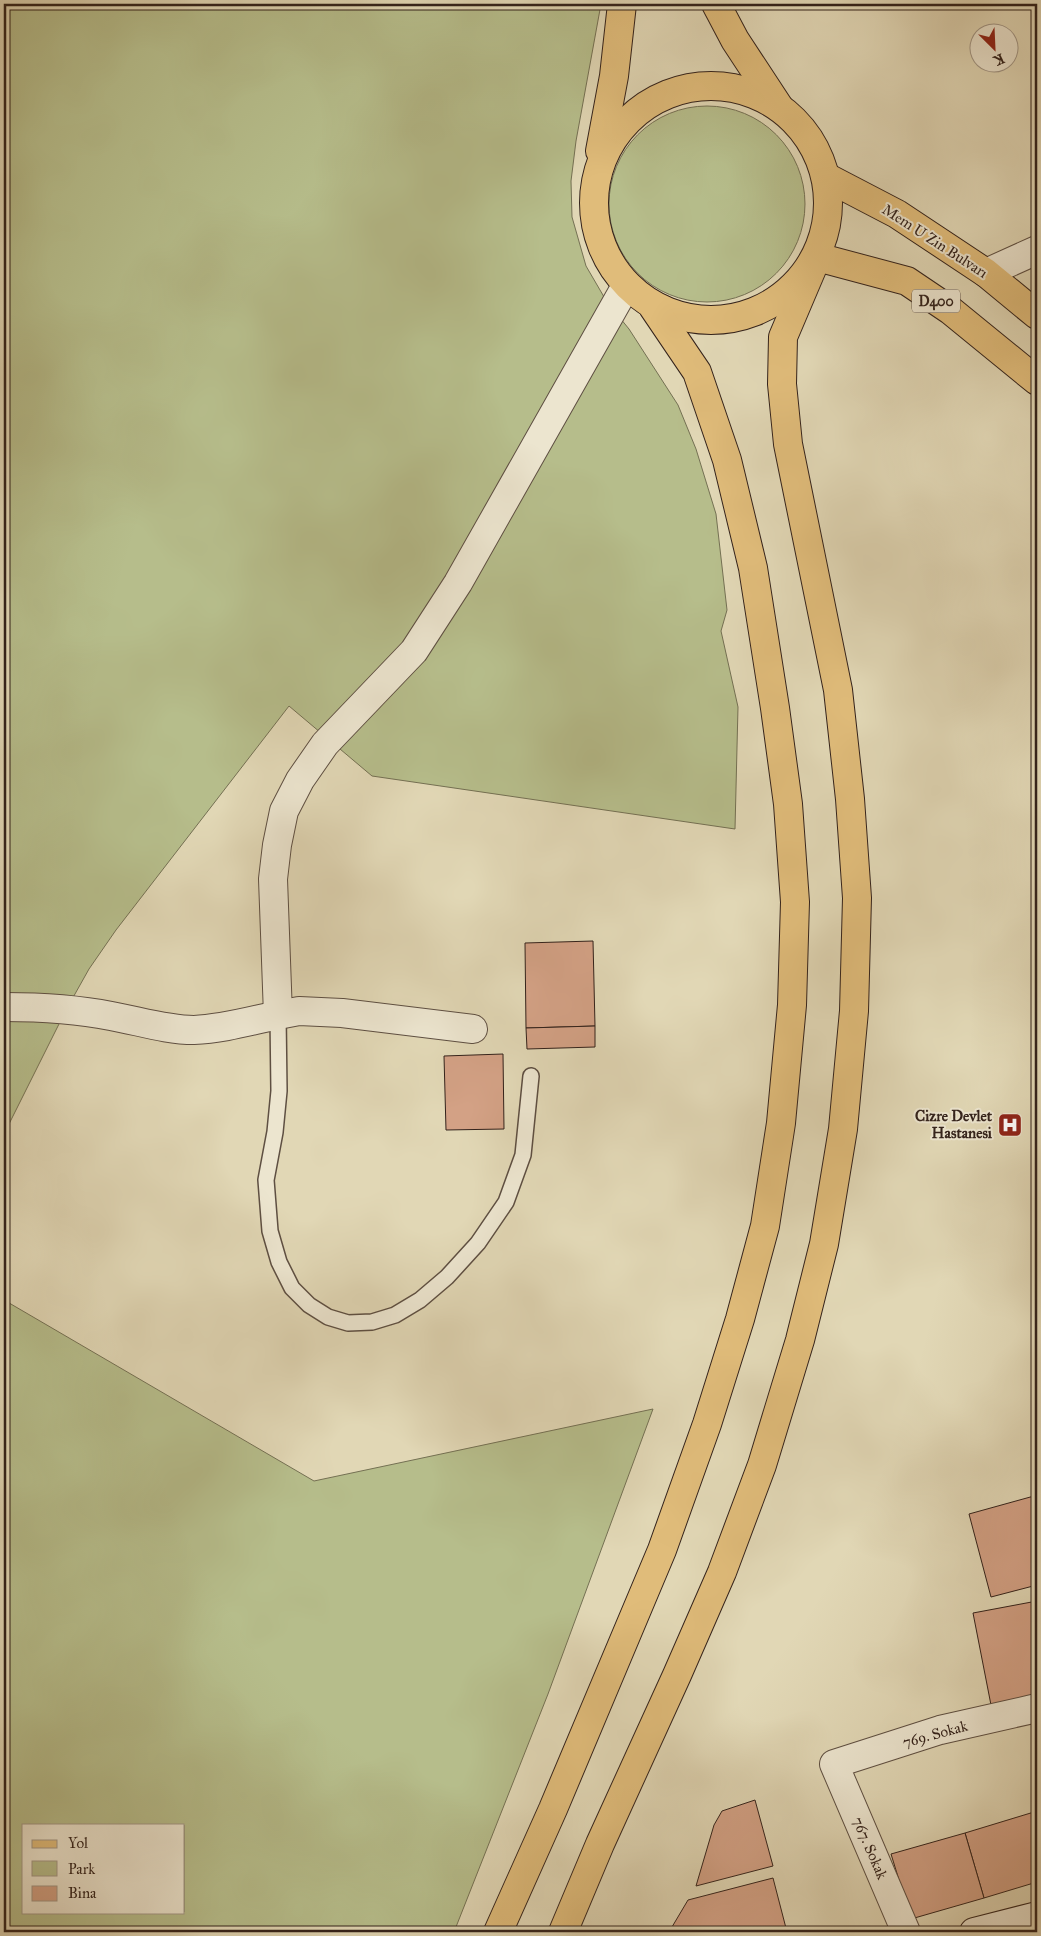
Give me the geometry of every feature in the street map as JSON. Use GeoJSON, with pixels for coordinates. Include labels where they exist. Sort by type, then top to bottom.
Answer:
{"type":"FeatureCollection","features":[{"type":"Feature","properties":{"kind":"main road"},"geometry":{"type":"LineString","coordinates":[[622,4],[614,76],[594,183],[594,220],[604,256],[626,286],[653,307],[689,320],[727,321],[763,309],[786,293],[794,287],[817,257]]}},
{"type":"Feature","properties":{"kind":"main road"},"geometry":{"type":"LineString","coordinates":[[716,4],[735,40],[780,108]]}},
{"type":"Feature","properties":{"kind":"main road"},"geometry":{"type":"LineString","coordinates":[[563,1932],[600,1844],[722,1572],[762,1465],[800,1340],[821,1254],[843,1129],[854,1011],[857,898],[851,808],[838,690],[788,444],[782,384],[783,337],[826,231],[829,204],[826,177],[817,150],[801,127],[780,108],[754,94],[725,86],[695,87],[667,94],[641,109],[619,129],[604,154],[594,183]]}},
{"type":"Feature","properties":{"kind":"main road","name":"Mem U Zin Bulvarı"},"geometry":{"type":"LineString","coordinates":[[826,177],[897,214],[986,274],[1037,315]]}},
{"type":"Feature","properties":{"kind":"main road","name":"D400"},"geometry":{"type":"LineString","coordinates":[[817,257],[907,281],[950,310],[1037,381]]}},
{"type":"Feature","properties":{"kind":"main road"},"geometry":{"type":"LineString","coordinates":[[498,1932],[553,1809],[662,1550],[707,1424],[740,1319],[765,1226],[781,1123],[792,1005],[795,902],[788,804],[775,708],[753,568],[727,460],[697,372],[653,307]]}},
{"type":"Feature","properties":{"kind":"street"},"geometry":{"type":"LineString","coordinates":[[986,274],[1037,250]]}},
{"type":"Feature","properties":{"kind":"street"},"geometry":{"type":"LineString","coordinates":[[278,1015],[273,879],[276,845],[284,811],[300,780],[325,744],[414,651],[453,590],[626,286]]}},
{"type":"Feature","properties":{"kind":"street"},"geometry":{"type":"LineString","coordinates":[[4,1007],[66,1010],[110,1015],[157,1027],[194,1030],[299,1011],[342,1013],[473,1029]]}},
{"type":"Feature","properties":{"kind":"street","name":"769. Sokak"},"geometry":{"type":"LineString","coordinates":[[834,1764],[940,1730],[1037,1708]]}},
{"type":"Feature","properties":{"kind":"street","name":"767. Sokak"},"geometry":{"type":"LineString","coordinates":[[834,1764],[906,1932]]}},
{"type":"Feature","properties":{"kind":"street"},"geometry":{"type":"LineString","coordinates":[[974,1932],[1037,1916]]}},
{"type":"Feature","properties":{"kind":"lane"},"geometry":{"type":"LineString","coordinates":[[278,1015],[279,1092],[275,1132],[266,1180],[270,1231],[278,1262],[292,1288],[315,1309],[328,1317],[348,1324],[380,1320],[420,1300],[447,1277],[478,1244],[506,1202],[522,1155],[530,1076]]}},
{"type":"Feature","properties":{"kind":"green space"},"geometry":{"type":"Polygon","coordinates":[[[4,4],[601,4],[576,141],[571,181],[572,217],[586,266],[607,302],[629,329],[678,405],[696,449],[716,514],[727,610],[721,631],[738,707],[735,829],[372,776],[289,706],[116,930],[89,969],[66,1010],[4,1134],[4,4]]]}},
{"type":"Feature","properties":{"kind":"green space"},"geometry":{"type":"Polygon","coordinates":[[[697,106],[717,106],[745,113],[769,128],[783,142],[798,166],[805,194],[805,214],[798,242],[783,266],[769,280],[745,295],[717,302],[697,302],[669,295],[645,280],[631,266],[616,242],[609,214],[609,194],[616,166],[631,142],[645,128],[669,113],[697,106]]]}},
{"type":"Feature","properties":{"kind":"green space"},"geometry":{"type":"Polygon","coordinates":[[[4,1300],[314,1481],[653,1409],[548,1694],[454,1932],[4,1932],[4,1300]]]}},
{"type":"Feature","properties":{"kind":"building"},"geometry":{"type":"Polygon","coordinates":[[[593,941],[595,1026],[526,1028],[525,943],[593,941]]]}},
{"type":"Feature","properties":{"kind":"building"},"geometry":{"type":"Polygon","coordinates":[[[595,1026],[595,1047],[527,1049],[526,1028],[595,1026]]]}},
{"type":"Feature","properties":{"kind":"building"},"geometry":{"type":"Polygon","coordinates":[[[503,1054],[504,1129],[446,1130],[444,1056],[503,1054]]]}},
{"type":"Feature","properties":{"kind":"building"},"geometry":{"type":"Polygon","coordinates":[[[1034,1496],[1037,1509],[1037,1585],[991,1597],[969,1514],[1034,1496]]]}},
{"type":"Feature","properties":{"kind":"building"},"geometry":{"type":"Polygon","coordinates":[[[1037,1601],[1037,1695],[991,1705],[973,1613],[1037,1601]]]}},
{"type":"Feature","properties":{"kind":"building"},"geometry":{"type":"Polygon","coordinates":[[[755,1800],[773,1866],[696,1886],[714,1825],[722,1811],[755,1800]]]}},
{"type":"Feature","properties":{"kind":"building"},"geometry":{"type":"Polygon","coordinates":[[[1034,1812],[1037,1824],[1037,1882],[984,1898],[965,1833],[1034,1812]]]}},
{"type":"Feature","properties":{"kind":"building"},"geometry":{"type":"Polygon","coordinates":[[[965,1833],[984,1898],[911,1919],[891,1854],[965,1833]]]}},
{"type":"Feature","properties":{"kind":"building"},"geometry":{"type":"Polygon","coordinates":[[[773,1878],[787,1932],[669,1932],[688,1900],[773,1878]]]}},
{"type":"Feature","properties":{"kind":"place","name":"Cizre Devlet Hastanesi"},"geometry":{"type":"Point","coordinates":[1010,1125]}}]}
